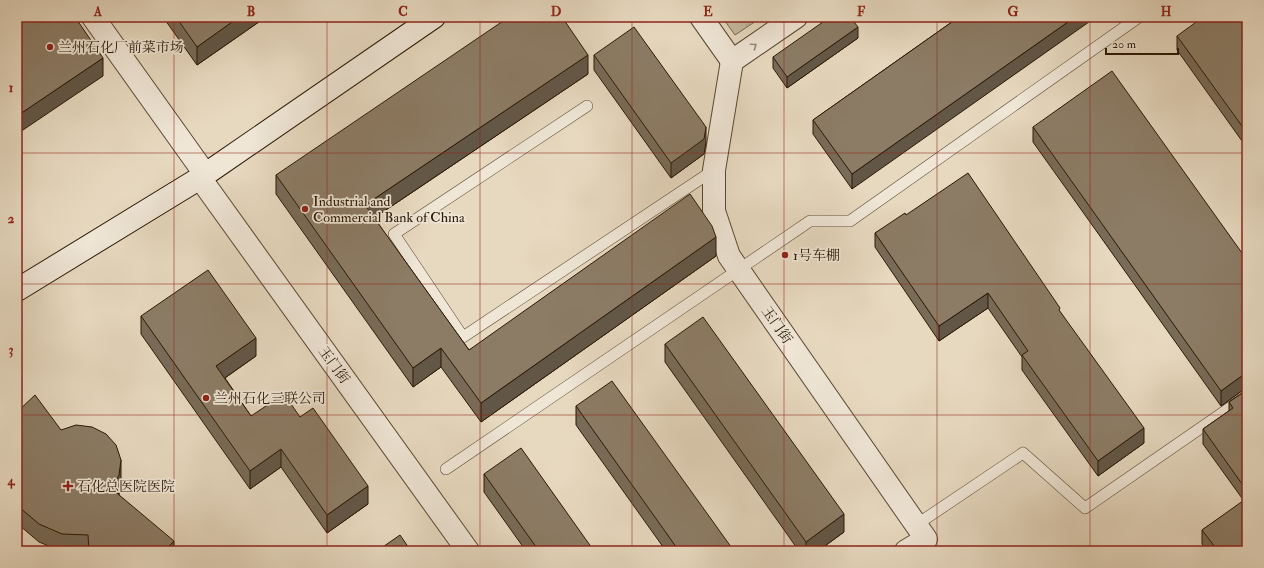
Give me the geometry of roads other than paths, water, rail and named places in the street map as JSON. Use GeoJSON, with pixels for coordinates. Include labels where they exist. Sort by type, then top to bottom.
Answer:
{"type":"FeatureCollection","features":[{"type":"Feature","properties":{"kind":"street","name":"玉门街"},"geometry":{"type":"LineString","coordinates":[[93,17],[203,176],[468,551]]}},
{"type":"Feature","properties":{"kind":"street"},"geometry":{"type":"LineString","coordinates":[[17,290],[203,176],[434,17]]}},
{"type":"Feature","properties":{"kind":"street"},"geometry":{"type":"LineString","coordinates":[[701,17],[732,61],[796,17]]}},
{"type":"Feature","properties":{"kind":"street","name":"玉门街"},"geometry":{"type":"LineString","coordinates":[[732,61],[714,170],[714,211],[729,256],[926,538],[906,551]]}},
{"type":"Feature","properties":{"kind":"lane"},"geometry":{"type":"LineString","coordinates":[[446,469],[810,221],[850,221],[1139,17]]}},
{"type":"Feature","properties":{"kind":"lane"},"geometry":{"type":"LineString","coordinates":[[587,106],[394,234],[463,337],[714,170]]}},
{"type":"Feature","properties":{"kind":"lane"},"geometry":{"type":"LineString","coordinates":[[916,525],[1023,453],[1085,508],[1247,396]]}},
{"type":"Feature","properties":{"kind":"place","name":"兰州石化厂前菜市场"},"geometry":{"type":"Point","coordinates":[50,47]}},
{"type":"Feature","properties":{"kind":"place","name":"Industrial and Commercial Bank of China"},"geometry":{"type":"Point","coordinates":[305,209]}},
{"type":"Feature","properties":{"kind":"place","name":"1号车棚"},"geometry":{"type":"Point","coordinates":[785,255]}},
{"type":"Feature","properties":{"kind":"place","name":"兰州石化三联公司"},"geometry":{"type":"Point","coordinates":[206,398]}},
{"type":"Feature","properties":{"kind":"place","name":"石化总医院医院"},"geometry":{"type":"Point","coordinates":[68,486]}}]}
